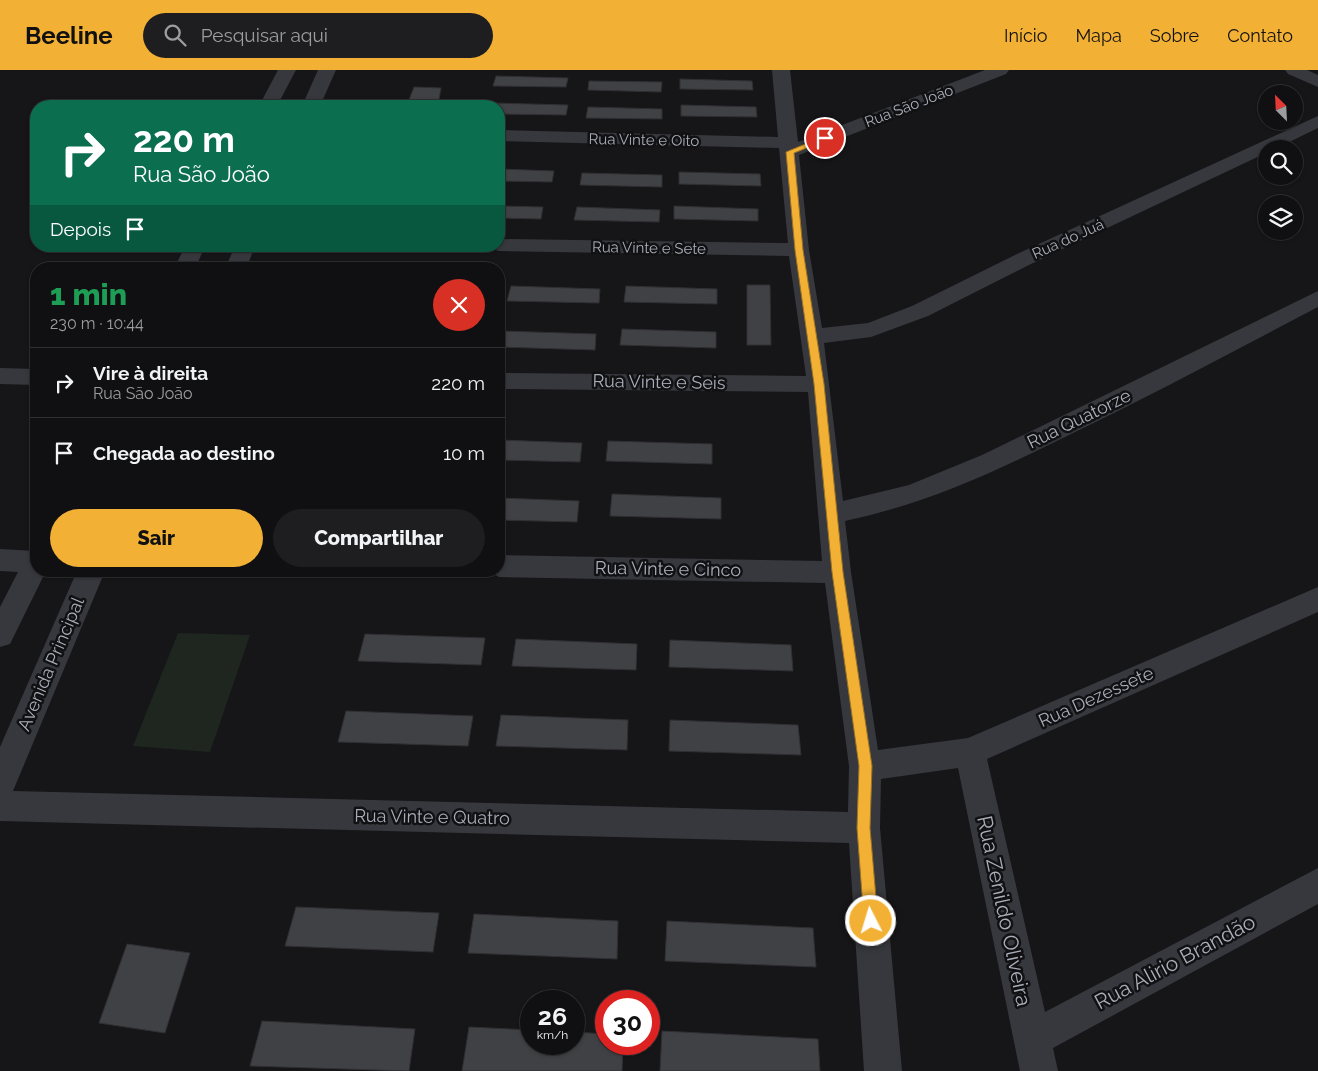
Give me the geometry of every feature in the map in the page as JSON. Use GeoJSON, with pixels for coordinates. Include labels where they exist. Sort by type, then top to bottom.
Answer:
{"type":"FeatureCollection","features":[{"type":"Feature","properties":{"kind":"street"},"geometry":{"type":"LineString","coordinates":[[271,100],[287,70]]}},
{"type":"Feature","properties":{"kind":"street"},"geometry":{"type":"LineString","coordinates":[[314,100],[327,70]]}},
{"type":"Feature","properties":{"kind":"street"},"geometry":{"type":"LineString","coordinates":[[781,70],[799,250],[819,384],[830,514],[865,766],[864,828],[883,1071]]}},
{"type":"Feature","properties":{"kind":"street","name":"Rua São João"},"geometry":{"type":"LineString","coordinates":[[789,148],[1000,70]]}},
{"type":"Feature","properties":{"kind":"street"},"geometry":{"type":"LineString","coordinates":[[1294,70],[1318,82]]}},
{"type":"Feature","properties":{"kind":"street","name":"Rua do Juá"},"geometry":{"type":"LineString","coordinates":[[813,337],[871,330],[912,315],[1024,259],[1154,200],[1318,121]]}},
{"type":"Feature","properties":{"kind":"street","name":"Rua Vinte e Oito"},"geometry":{"type":"LineString","coordinates":[[505,136],[789,148]]}},
{"type":"Feature","properties":{"kind":"street","name":"Rua Vinte e Sete"},"geometry":{"type":"LineString","coordinates":[[505,245],[799,250]]}},
{"type":"Feature","properties":{"kind":"street","name":"Rua Quatorze"},"geometry":{"type":"LineString","coordinates":[[830,514],[884,503],[917,493],[991,462],[1089,415],[1318,298]]}},
{"type":"Feature","properties":{"kind":"street"},"geometry":{"type":"LineString","coordinates":[[0,376],[30,377]]}},
{"type":"Feature","properties":{"kind":"street","name":"Rua Vinte e Seis"},"geometry":{"type":"LineString","coordinates":[[505,381],[819,384]]}},
{"type":"Feature","properties":{"kind":"street"},"geometry":{"type":"LineString","coordinates":[[0,560],[30,562]]}},
{"type":"Feature","properties":{"kind":"street","name":"Rua Vinte e Cinco"},"geometry":{"type":"LineString","coordinates":[[505,566],[838,572]]}},
{"type":"Feature","properties":{"kind":"street"},"geometry":{"type":"LineString","coordinates":[[0,635],[30,575]]}},
{"type":"Feature","properties":{"kind":"street","name":"Avenida Principal"},"geometry":{"type":"LineString","coordinates":[[0,784],[88,577]]}},
{"type":"Feature","properties":{"kind":"street","name":"Rua Dezessete"},"geometry":{"type":"LineString","coordinates":[[865,766],[970,752],[1318,599]]}},
{"type":"Feature","properties":{"kind":"street","name":"Rua Zenildo Oliveira"},"geometry":{"type":"LineString","coordinates":[[970,752],[1035,1055]]}},
{"type":"Feature","properties":{"kind":"street","name":"Rua Vinte e Quatro"},"geometry":{"type":"LineString","coordinates":[[0,806],[864,828]]}},
{"type":"Feature","properties":{"kind":"street","name":"Rua Alirio Brandão"},"geometry":{"type":"LineString","coordinates":[[1035,1055],[1318,885]]}},
{"type":"Feature","properties":{"kind":"shaded area"},"geometry":{"type":"Polygon","coordinates":[[[178,633],[250,635],[210,752],[133,746],[178,633]]]}},
{"type":"Feature","properties":{"kind":"building"},"geometry":{"type":"Polygon","coordinates":[[[496,76],[568,78],[566,87],[493,86],[496,76]]]}},
{"type":"Feature","properties":{"kind":"building"},"geometry":{"type":"Polygon","coordinates":[[[680,79],[752,81],[753,90],[680,89],[680,79]]]}},
{"type":"Feature","properties":{"kind":"building"},"geometry":{"type":"Polygon","coordinates":[[[589,81],[662,82],[661,92],[588,90],[589,81]]]}},
{"type":"Feature","properties":{"kind":"building"},"geometry":{"type":"Polygon","coordinates":[[[414,87],[441,88],[439,100],[409,100],[414,87]]]}},
{"type":"Feature","properties":{"kind":"building"},"geometry":{"type":"Polygon","coordinates":[[[505,103],[568,105],[566,115],[505,114],[505,103]]]}},
{"type":"Feature","properties":{"kind":"building"},"geometry":{"type":"Polygon","coordinates":[[[681,105],[756,107],[757,117],[681,116],[681,105]]]}},
{"type":"Feature","properties":{"kind":"building"},"geometry":{"type":"Polygon","coordinates":[[[588,107],[662,109],[662,119],[586,118],[588,107]]]}},
{"type":"Feature","properties":{"kind":"building"},"geometry":{"type":"Polygon","coordinates":[[[505,169],[554,171],[552,182],[505,181],[505,169]]]}},
{"type":"Feature","properties":{"kind":"building"},"geometry":{"type":"Polygon","coordinates":[[[679,172],[760,174],[761,186],[679,184],[679,172]]]}},
{"type":"Feature","properties":{"kind":"building"},"geometry":{"type":"Polygon","coordinates":[[[582,173],[662,175],[662,187],[580,185],[582,173]]]}},
{"type":"Feature","properties":{"kind":"building"},"geometry":{"type":"Polygon","coordinates":[[[505,206],[543,207],[541,219],[505,218],[505,206]]]}},
{"type":"Feature","properties":{"kind":"building"},"geometry":{"type":"Polygon","coordinates":[[[674,206],[758,209],[758,221],[674,219],[674,206]]]}},
{"type":"Feature","properties":{"kind":"building"},"geometry":{"type":"Polygon","coordinates":[[[577,207],[660,210],[659,222],[574,220],[577,207]]]}},
{"type":"Feature","properties":{"kind":"building"},"geometry":{"type":"Polygon","coordinates":[[[747,285],[770,285],[771,345],[747,345],[747,285]]]}},
{"type":"Feature","properties":{"kind":"building"},"geometry":{"type":"Polygon","coordinates":[[[511,286],[600,289],[599,303],[507,301],[511,286]]]}},
{"type":"Feature","properties":{"kind":"building"},"geometry":{"type":"Polygon","coordinates":[[[626,286],[717,289],[717,304],[624,302],[626,286]]]}},
{"type":"Feature","properties":{"kind":"building"},"geometry":{"type":"Polygon","coordinates":[[[622,329],[716,332],[716,348],[620,345],[622,329]]]}},
{"type":"Feature","properties":{"kind":"building"},"geometry":{"type":"Polygon","coordinates":[[[505,331],[596,334],[595,350],[505,347],[505,331]]]}},
{"type":"Feature","properties":{"kind":"building"},"geometry":{"type":"Polygon","coordinates":[[[505,440],[582,443],[580,462],[505,460],[505,440]]]}},
{"type":"Feature","properties":{"kind":"building"},"geometry":{"type":"Polygon","coordinates":[[[608,441],[712,444],[712,464],[606,461],[608,441]]]}},
{"type":"Feature","properties":{"kind":"building"},"geometry":{"type":"Polygon","coordinates":[[[612,494],[721,498],[721,519],[610,516],[612,494]]]}},
{"type":"Feature","properties":{"kind":"building"},"geometry":{"type":"Polygon","coordinates":[[[505,498],[579,501],[577,522],[505,520],[505,498]]]}},
{"type":"Feature","properties":{"kind":"building"},"geometry":{"type":"Polygon","coordinates":[[[365,634],[485,638],[481,665],[358,661],[365,634]]]}},
{"type":"Feature","properties":{"kind":"building"},"geometry":{"type":"Polygon","coordinates":[[[516,639],[637,644],[636,670],[512,666],[516,639]]]}},
{"type":"Feature","properties":{"kind":"building"},"geometry":{"type":"Polygon","coordinates":[[[670,640],[791,645],[793,671],[669,667],[670,640]]]}},
{"type":"Feature","properties":{"kind":"building"},"geometry":{"type":"Polygon","coordinates":[[[346,711],[473,716],[468,746],[338,742],[346,711]]]}},
{"type":"Feature","properties":{"kind":"building"},"geometry":{"type":"Polygon","coordinates":[[[501,715],[628,720],[627,750],[496,746],[501,715]]]}},
{"type":"Feature","properties":{"kind":"building"},"geometry":{"type":"Polygon","coordinates":[[[670,720],[798,725],[801,755],[669,751],[670,720]]]}},
{"type":"Feature","properties":{"kind":"building"},"geometry":{"type":"Polygon","coordinates":[[[296,907],[439,913],[433,952],[285,946],[296,907]]]}},
{"type":"Feature","properties":{"kind":"building"},"geometry":{"type":"Polygon","coordinates":[[[474,914],[618,921],[617,959],[468,953],[474,914]]]}},
{"type":"Feature","properties":{"kind":"building"},"geometry":{"type":"Polygon","coordinates":[[[667,921],[813,928],[816,967],[665,961],[667,921]]]}},
{"type":"Feature","properties":{"kind":"building"},"geometry":{"type":"Polygon","coordinates":[[[127,944],[190,953],[165,1033],[99,1023],[127,944]]]}},
{"type":"Feature","properties":{"kind":"building"},"geometry":{"type":"Polygon","coordinates":[[[262,1021],[415,1029],[409,1071],[250,1066],[262,1021]]]}},
{"type":"Feature","properties":{"kind":"building"},"geometry":{"type":"Polygon","coordinates":[[[469,1027],[520,1029],[520,1055],[585,1055],[585,1033],[595,1033],[595,1055],[623,1055],[622,1071],[462,1071],[469,1027]]]}},
{"type":"Feature","properties":{"kind":"building"},"geometry":{"type":"Polygon","coordinates":[[[662,1031],[818,1039],[820,1071],[660,1071],[662,1031]]]}},
{"type":"Feature","properties":{"kind":"route"},"geometry":{"type":"LineString","coordinates":[[825,138],[790,152],[799,250],[819,384],[830,514],[865,766],[864,828],[871,921]]}}]}
